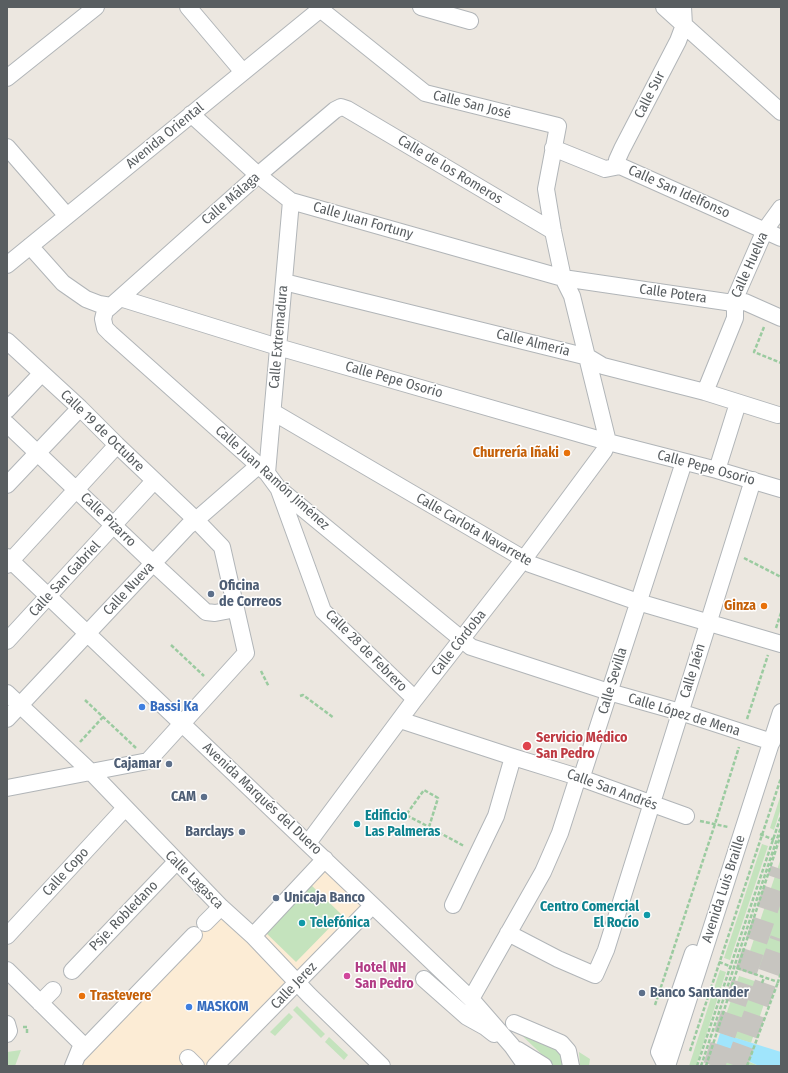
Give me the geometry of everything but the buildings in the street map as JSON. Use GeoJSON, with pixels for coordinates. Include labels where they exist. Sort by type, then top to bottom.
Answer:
{"type":"FeatureCollection","features":[{"type":"Feature","properties":{"kind":"street"},"geometry":{"type":"LineString","coordinates":[[7,78],[96,7]]}},
{"type":"Feature","properties":{"kind":"street"},"geometry":{"type":"LineString","coordinates":[[188,7],[243,72]]}},
{"type":"Feature","properties":{"kind":"street"},"geometry":{"type":"LineString","coordinates":[[421,7],[470,21]]}},
{"type":"Feature","properties":{"kind":"street"},"geometry":{"type":"LineString","coordinates":[[664,7],[781,112]]}},
{"type":"Feature","properties":{"kind":"street"},"geometry":{"type":"LineString","coordinates":[[683,7],[684,24]]}},
{"type":"Feature","properties":{"kind":"street","name":"Avenida Oriental"},"geometry":{"type":"LineString","coordinates":[[9,259],[30,246],[322,8]]}},
{"type":"Feature","properties":{"kind":"street","name":"Calle San José"},"geometry":{"type":"LineString","coordinates":[[322,8],[424,93],[558,126],[553,148]]}},
{"type":"Feature","properties":{"kind":"street","name":"Calle Sur"},"geometry":{"type":"LineString","coordinates":[[620,166],[617,160],[678,41],[684,24]]}},
{"type":"Feature","properties":{"kind":"street","name":"Calle Málaga"},"geometry":{"type":"LineString","coordinates":[[115,302],[258,175],[335,110],[341,107],[347,109]]}},
{"type":"Feature","properties":{"kind":"street","name":"Calle de los Romeros"},"geometry":{"type":"LineString","coordinates":[[347,109],[553,231]]}},
{"type":"Feature","properties":{"kind":"street","name":"Calle Juan Fortuny"},"geometry":{"type":"LineString","coordinates":[[191,114],[258,175],[291,201],[563,278]]}},
{"type":"Feature","properties":{"kind":"street"},"geometry":{"type":"LineString","coordinates":[[7,147],[67,216]]}},
{"type":"Feature","properties":{"kind":"street"},"geometry":{"type":"LineString","coordinates":[[553,148],[546,190],[553,231],[563,278],[572,296],[608,442]]}},
{"type":"Feature","properties":{"kind":"street","name":"Calle San Idelfonso"},"geometry":{"type":"LineString","coordinates":[[553,148],[605,169],[620,166],[781,238]]}},
{"type":"Feature","properties":{"kind":"street","name":"Calle Extremadura"},"geometry":{"type":"LineString","coordinates":[[263,469],[272,412],[291,201]]}},
{"type":"Feature","properties":{"kind":"street","name":"Calle Huelva"},"geometry":{"type":"LineString","coordinates":[[705,392],[735,318],[733,303],[765,230],[781,208]]}},
{"type":"Feature","properties":{"kind":"street","name":"Calle Pepe Osorio"},"geometry":{"type":"LineString","coordinates":[[30,246],[63,283],[86,299],[99,304],[115,302],[278,347],[608,442],[717,470],[781,489]]}},
{"type":"Feature","properties":{"kind":"street","name":"Calle Potera"},"geometry":{"type":"LineString","coordinates":[[563,278],[733,303],[745,302],[775,316]]}},
{"type":"Feature","properties":{"kind":"street","name":"Calle Almería"},"geometry":{"type":"LineString","coordinates":[[284,282],[588,357],[603,366],[705,392],[778,415]]}},
{"type":"Feature","properties":{"kind":"street","name":"Calle Juan Ramón Jiménez"},"geometry":{"type":"LineString","coordinates":[[115,302],[105,312],[103,319],[105,328],[263,469],[278,488],[462,639]]}},
{"type":"Feature","properties":{"kind":"street","name":"Calle 19 de Octubre"},"geometry":{"type":"LineString","coordinates":[[7,341],[41,374],[80,408],[222,547],[246,653],[215,686]]}},
{"type":"Feature","properties":{"kind":"street"},"geometry":{"type":"LineString","coordinates":[[7,410],[41,374]]}},
{"type":"Feature","properties":{"kind":"street"},"geometry":{"type":"LineString","coordinates":[[717,470],[738,403]]}},
{"type":"Feature","properties":{"kind":"street"},"geometry":{"type":"LineString","coordinates":[[7,485],[80,408]]}},
{"type":"Feature","properties":{"kind":"street","name":"Calle Carlota Navarrete"},"geometry":{"type":"LineString","coordinates":[[272,412],[527,562],[638,602],[777,642]]}},
{"type":"Feature","properties":{"kind":"street","name":"Calle Pizarro"},"geometry":{"type":"LineString","coordinates":[[7,424],[206,612],[215,613],[236,609]]}},
{"type":"Feature","properties":{"kind":"street","name":"Calle Córdoba"},"geometry":{"type":"LineString","coordinates":[[308,843],[415,699],[462,639],[527,562],[604,451],[608,442]]}},
{"type":"Feature","properties":{"kind":"street"},"geometry":{"type":"LineString","coordinates":[[8,561],[117,445]]}},
{"type":"Feature","properties":{"kind":"street","name":"Calle Sevilla"},"geometry":{"type":"LineString","coordinates":[[471,999],[543,872],[560,833],[578,777],[583,773],[684,462]]}},
{"type":"Feature","properties":{"kind":"street","name":"Calle Nueva"},"geometry":{"type":"LineString","coordinates":[[7,720],[188,526],[263,469]]}},
{"type":"Feature","properties":{"kind":"street","name":"Calle Jaén"},"geometry":{"type":"LineString","coordinates":[[508,933],[558,959],[595,975],[606,950],[753,480]]}},
{"type":"Feature","properties":{"kind":"street","name":"Calle San Gabriel"},"geometry":{"type":"LineString","coordinates":[[7,641],[154,481]]}},
{"type":"Feature","properties":{"kind":"street","name":"Calle 28 de Febrero"},"geometry":{"type":"LineString","coordinates":[[278,488],[323,611],[415,699]]}},
{"type":"Feature","properties":{"kind":"street","name":"Avenida Marqués del Duero"},"geometry":{"type":"LineString","coordinates":[[8,561],[48,596],[471,999],[512,1046],[526,1066]]}},
{"type":"Feature","properties":{"kind":"street","name":"Calle López de Mena"},"geometry":{"type":"LineString","coordinates":[[462,639],[471,647],[609,692],[680,712],[772,742]]}},
{"type":"Feature","properties":{"kind":"street"},"geometry":{"type":"LineString","coordinates":[[7,788],[149,760],[215,686]]}},
{"type":"Feature","properties":{"kind":"street","name":"Calle Lagasca"},"geometry":{"type":"LineString","coordinates":[[7,693],[91,772],[176,862],[221,907],[253,936],[297,983],[382,1066]]}},
{"type":"Feature","properties":{"kind":"street","name":"Avenida Luis Braille"},"geometry":{"type":"LineString","coordinates":[[666,1066],[708,941],[781,712]]}},
{"type":"Feature","properties":{"kind":"street","name":"Calle San Andrés"},"geometry":{"type":"LineString","coordinates":[[400,720],[578,777],[686,816]]}},
{"type":"Feature","properties":{"kind":"street"},"geometry":{"type":"LineString","coordinates":[[453,904],[496,816],[513,757]]}},
{"type":"Feature","properties":{"kind":"street","name":"Calle Copo"},"geometry":{"type":"LineString","coordinates":[[7,936],[125,808]]}},
{"type":"Feature","properties":{"kind":"street"},"geometry":{"type":"LineString","coordinates":[[253,936],[325,859]]}},
{"type":"Feature","properties":{"kind":"street","name":"Psje. Robledano"},"geometry":{"type":"LineString","coordinates":[[72,970],[176,862]]}},
{"type":"Feature","properties":{"kind":"street","name":"Calle Jerez"},"geometry":{"type":"LineString","coordinates":[[217,1065],[372,906]]}},
{"type":"Feature","properties":{"kind":"street"},"geometry":{"type":"LineString","coordinates":[[76,1060],[221,907]]}},
{"type":"Feature","properties":{"kind":"street"},"geometry":{"type":"LineString","coordinates":[[7,970],[82,1044],[76,1060]]}},
{"type":"Feature","properties":{"kind":"street"},"geometry":{"type":"LineString","coordinates":[[424,979],[466,1017],[485,1027],[497,1037],[512,1046]]}},
{"type":"Feature","properties":{"kind":"street"},"geometry":{"type":"LineString","coordinates":[[40,1002],[53,990]]}},
{"type":"Feature","properties":{"kind":"street"},"geometry":{"type":"LineString","coordinates":[[514,1023],[561,1043],[568,1051],[571,1066]]}},
{"type":"Feature","properties":{"kind":"street"},"geometry":{"type":"LineString","coordinates":[[7,1024],[10,1031],[7,1034]]}},
{"type":"Feature","properties":{"kind":"street","name":"Avenida Marqués del Duero"},"geometry":{"type":"LineString","coordinates":[[512,1046],[544,1066]]}},
{"type":"Feature","properties":{"kind":"path"},"geometry":{"type":"LineString","coordinates":[[775,316],[754,352],[781,363]]}},
{"type":"Feature","properties":{"kind":"path"},"geometry":{"type":"LineString","coordinates":[[742,557],[781,577]]}},
{"type":"Feature","properties":{"kind":"path"},"geometry":{"type":"LineString","coordinates":[[655,1005],[715,824],[743,733],[777,642],[781,614]]}},
{"type":"Feature","properties":{"kind":"path"},"geometry":{"type":"LineString","coordinates":[[171,645],[215,686]]}},
{"type":"Feature","properties":{"kind":"path"},"geometry":{"type":"LineString","coordinates":[[261,671],[269,687]]}},
{"type":"Feature","properties":{"kind":"path"},"geometry":{"type":"LineString","coordinates":[[300,696],[304,695],[334,718]]}},
{"type":"Feature","properties":{"kind":"path"},"geometry":{"type":"LineString","coordinates":[[85,700],[149,760]]}},
{"type":"Feature","properties":{"kind":"path"},"geometry":{"type":"LineString","coordinates":[[70,752],[104,717]]}},
{"type":"Feature","properties":{"kind":"path"},"geometry":{"type":"LineString","coordinates":[[690,1052],[781,778]]}},
{"type":"Feature","properties":{"kind":"path"},"geometry":{"type":"LineString","coordinates":[[429,827],[438,798],[424,790],[406,815],[478,853]]}},
{"type":"Feature","properties":{"kind":"path"},"geometry":{"type":"LineString","coordinates":[[777,841],[781,816]]}},
{"type":"Feature","properties":{"kind":"path"},"geometry":{"type":"LineString","coordinates":[[703,822],[762,835],[777,841]]}},
{"type":"Feature","properties":{"kind":"path"},"geometry":{"type":"LineString","coordinates":[[706,1066],[738,969],[781,827]]}},
{"type":"Feature","properties":{"kind":"path"},"geometry":{"type":"LineString","coordinates":[[697,1066],[777,841],[781,834]]}},
{"type":"Feature","properties":{"kind":"path"},"geometry":{"type":"LineString","coordinates":[[719,962],[778,982]]}},
{"type":"Feature","properties":{"kind":"path"},"geometry":{"type":"LineString","coordinates":[[701,1066],[732,967]]}},
{"type":"Feature","properties":{"kind":"path"},"geometry":{"type":"LineString","coordinates":[[747,1066],[781,972]]}},
{"type":"Feature","properties":{"kind":"path"},"geometry":{"type":"LineString","coordinates":[[762,983],[764,978]]}},
{"type":"Feature","properties":{"kind":"shaded area"},"geometry":{"type":"Polygon","coordinates":[[[325,859],[372,906],[215,1066],[73,1066],[78,1055],[221,907],[253,935],[325,859]]]}},
{"type":"Feature","properties":{"kind":"green space"},"geometry":{"type":"Polygon","coordinates":[[[781,794],[781,808],[774,830],[770,828],[781,794]]]}},
{"type":"Feature","properties":{"kind":"green space"},"geometry":{"type":"Polygon","coordinates":[[[762,844],[768,846],[730,960],[724,958],[762,844]]]}},
{"type":"Feature","properties":{"kind":"green space"},"geometry":{"type":"Polygon","coordinates":[[[781,858],[781,960],[777,972],[746,963],[781,858]]]}},
{"type":"Feature","properties":{"kind":"green space","name":"Telefónica"},"geometry":{"type":"Polygon","coordinates":[[[309,883],[342,915],[296,962],[263,930],[309,883]]]}},
{"type":"Feature","properties":{"kind":"green space"},"geometry":{"type":"Polygon","coordinates":[[[720,970],[726,972],[696,1066],[689,1066],[720,970]]]}},
{"type":"Feature","properties":{"kind":"green space"},"geometry":{"type":"Polygon","coordinates":[[[739,976],[770,986],[751,1043],[720,1033],[739,976]]]}},
{"type":"Feature","properties":{"kind":"green space"},"geometry":{"type":"Polygon","coordinates":[[[297,1006],[325,1034],[321,1038],[293,1010],[297,1006]]]}},
{"type":"Feature","properties":{"kind":"green space"},"geometry":{"type":"Polygon","coordinates":[[[289,1013],[293,1017],[275,1036],[270,1032],[289,1013]]]}},
{"type":"Feature","properties":{"kind":"green space"},"geometry":{"type":"Polygon","coordinates":[[[514,1028],[559,1048],[563,1066],[554,1066],[514,1028]]]}},
{"type":"Feature","properties":{"kind":"green space"},"geometry":{"type":"Polygon","coordinates":[[[329,1037],[348,1055],[344,1060],[325,1042],[329,1037]]]}},
{"type":"Feature","properties":{"kind":"green space"},"geometry":{"type":"Polygon","coordinates":[[[716,1046],[726,1052],[759,1066],[709,1066],[716,1046]]]}},
{"type":"Feature","properties":{"kind":"green space"},"geometry":{"type":"Polygon","coordinates":[[[21,1050],[15,1066],[7,1066],[7,1052],[21,1050]]]}},
{"type":"Feature","properties":{"kind":"green space"},"geometry":{"type":"Polygon","coordinates":[[[579,1052],[590,1059],[589,1066],[580,1066],[579,1052]]]}},
{"type":"Feature","properties":{"kind":"water"},"geometry":{"type":"Polygon","coordinates":[[[720,1033],[781,1052],[781,1066],[759,1066],[716,1046],[720,1033]]]}},
{"type":"Feature","properties":{"kind":"tunnel"},"geometry":{"type":"LineString","coordinates":[[714,1066],[781,869]]}},
{"type":"Feature","properties":{"kind":"tunnel"},"geometry":{"type":"LineString","coordinates":[[736,1066],[781,939]]}},
{"type":"Feature","properties":{"kind":"place","name":"Churrería Iñaki"},"geometry":{"type":"Point","coordinates":[567,453]}},
{"type":"Feature","properties":{"kind":"place","name":"Oficina de Correos"},"geometry":{"type":"Point","coordinates":[211,594]}},
{"type":"Feature","properties":{"kind":"place","name":"Ginza"},"geometry":{"type":"Point","coordinates":[764,606]}},
{"type":"Feature","properties":{"kind":"place","name":"Bassi Ka"},"geometry":{"type":"Point","coordinates":[142,707]}},
{"type":"Feature","properties":{"kind":"place","name":"Servicio Médico San Pedro"},"geometry":{"type":"Point","coordinates":[527,746]}},
{"type":"Feature","properties":{"kind":"place","name":"Cajamar"},"geometry":{"type":"Point","coordinates":[169,764]}},
{"type":"Feature","properties":{"kind":"place","name":"CAM"},"geometry":{"type":"Point","coordinates":[204,797]}},
{"type":"Feature","properties":{"kind":"place","name":"Edificio Las Palmeras"},"geometry":{"type":"Point","coordinates":[357,824]}},
{"type":"Feature","properties":{"kind":"place","name":"Barclays"},"geometry":{"type":"Point","coordinates":[242,832]}},
{"type":"Feature","properties":{"kind":"place","name":"Unicaja Banco"},"geometry":{"type":"Point","coordinates":[276,898]}},
{"type":"Feature","properties":{"kind":"place","name":"Centro Comercial El Rocío"},"geometry":{"type":"Point","coordinates":[647,915]}},
{"type":"Feature","properties":{"kind":"place","name":"Telefónica"},"geometry":{"type":"Point","coordinates":[302,923]}},
{"type":"Feature","properties":{"kind":"place","name":"Hotel NH San Pedro"},"geometry":{"type":"Point","coordinates":[347,976]}},
{"type":"Feature","properties":{"kind":"place","name":"Banco Santander"},"geometry":{"type":"Point","coordinates":[642,993]}},
{"type":"Feature","properties":{"kind":"place","name":"Trastevere"},"geometry":{"type":"Point","coordinates":[82,996]}},
{"type":"Feature","properties":{"kind":"place","name":"MASKOM"},"geometry":{"type":"Point","coordinates":[189,1007]}}]}
